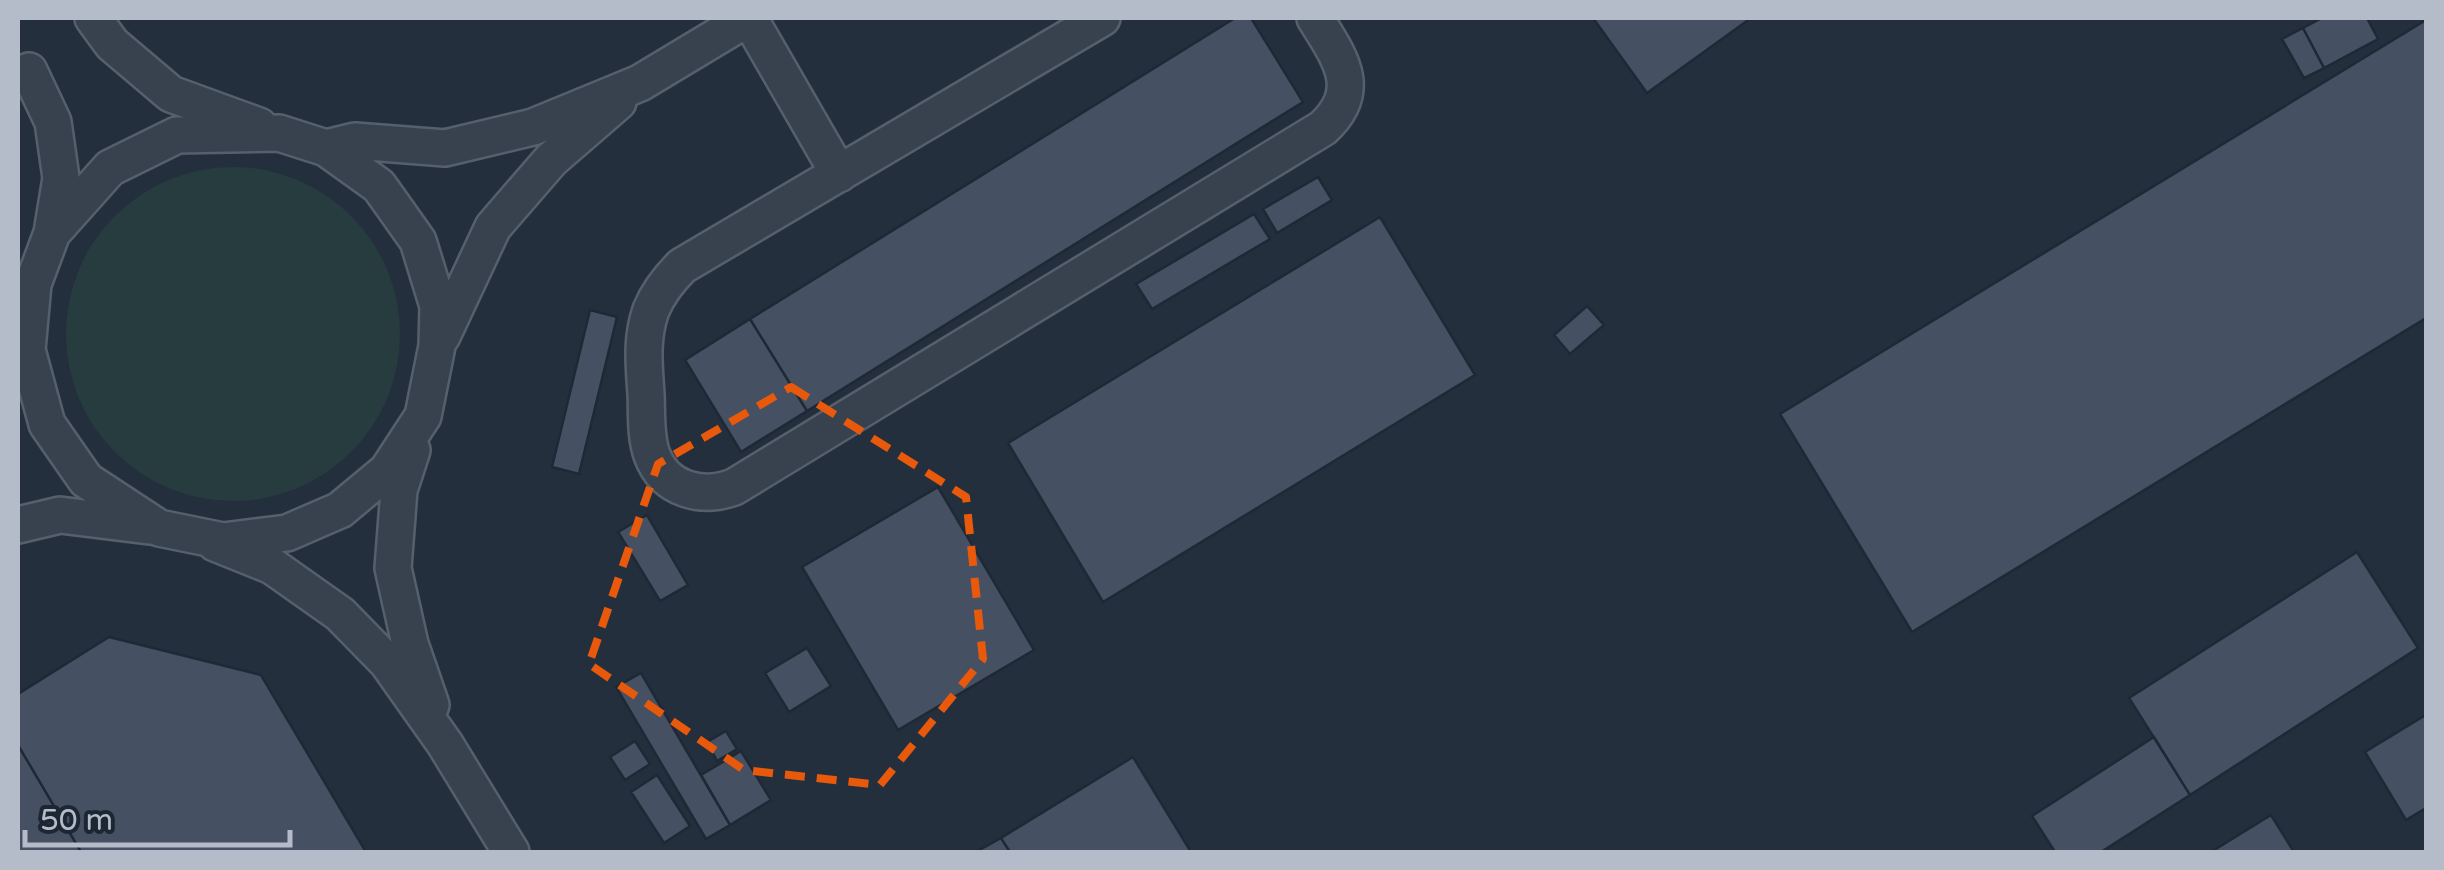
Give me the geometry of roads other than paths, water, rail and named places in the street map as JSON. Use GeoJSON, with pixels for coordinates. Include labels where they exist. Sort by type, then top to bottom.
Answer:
{"type":"FeatureCollection","features":[{"type":"Feature","properties":{"kind":"street"},"geometry":{"type":"LineString","coordinates":[[93,18],[112,44],[171,94],[326,148],[378,186],[418,242],[438,306],[438,346]]}},
{"type":"Feature","properties":{"kind":"street"},"geometry":{"type":"LineString","coordinates":[[326,148],[355,142],[444,148],[532,127],[640,82],[748,18],[839,174]]}},
{"type":"Feature","properties":{"kind":"street"},"geometry":{"type":"LineString","coordinates":[[1102,18],[682,266],[659,293],[646,328],[643,350],[649,442],[662,472],[674,483],[704,494],[734,487],[1322,128],[1339,110],[1346,84],[1339,57],[1315,18]]}},
{"type":"Feature","properties":{"kind":"street"},"geometry":{"type":"LineString","coordinates":[[18,384],[27,350],[33,284],[52,234],[62,178],[53,122],[28,71]]}},
{"type":"Feature","properties":{"kind":"street"},"geometry":{"type":"LineString","coordinates":[[444,744],[410,644],[394,568],[400,490],[438,346],[493,227],[551,160],[640,82]]}},
{"type":"Feature","properties":{"kind":"street"},"geometry":{"type":"LineString","coordinates":[[52,234],[110,168],[177,135],[279,133]]}},
{"type":"Feature","properties":{"kind":"street"},"geometry":{"type":"LineString","coordinates":[[27,350],[47,424],[86,480],[176,531],[272,566],[340,614],[387,662],[511,852]]}},
{"type":"Feature","properties":{"kind":"street"},"geometry":{"type":"LineString","coordinates":[[18,525],[60,514],[223,540],[287,534],[340,510],[387,472],[422,416]]}}]}
